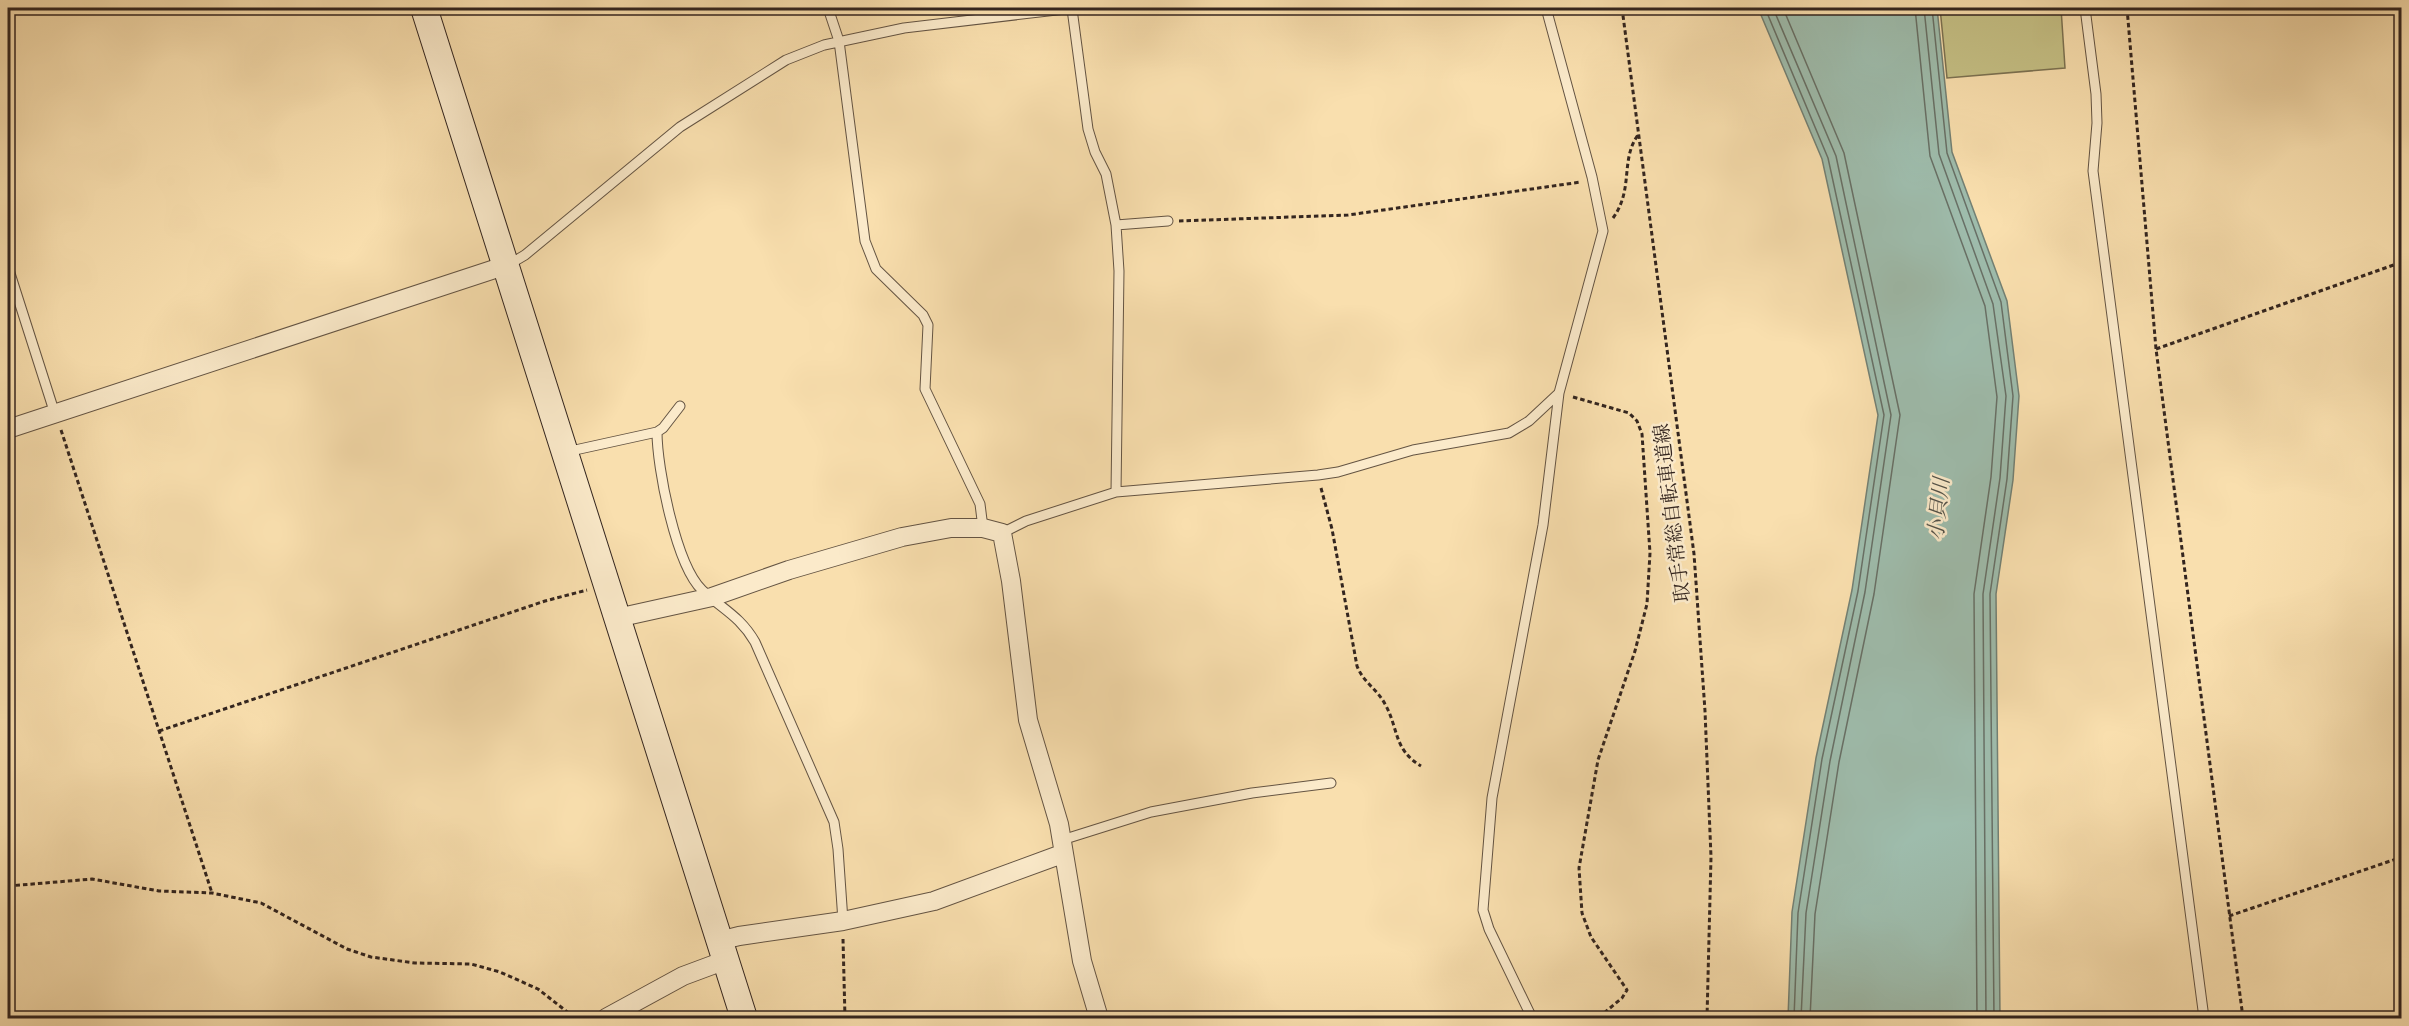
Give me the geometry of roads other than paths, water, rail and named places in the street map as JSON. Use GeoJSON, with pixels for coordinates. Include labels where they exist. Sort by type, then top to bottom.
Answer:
{"type":"FeatureCollection","features":[{"type":"Feature","properties":{"kind":"street"},"geometry":{"type":"LineString","coordinates":[[424,8],[744,1018]]}},
{"type":"Feature","properties":{"kind":"street"},"geometry":{"type":"LineString","coordinates":[[8,429],[507,265]]}},
{"type":"Feature","properties":{"kind":"street"},"geometry":{"type":"LineString","coordinates":[[617,618],[712,597],[789,570],[902,537],[951,528],[983,528],[1002,533],[1011,581],[1028,720],[1052,796],[1082,961],[1099,1018]]}},
{"type":"Feature","properties":{"kind":"street"},"geometry":{"type":"LineString","coordinates":[[606,1018],[683,976],[739,936],[843,921],[934,901],[1062,847]]}},
{"type":"Feature","properties":{"kind":"lane"},"geometry":{"type":"LineString","coordinates":[[828,8],[839,41],[865,242],[876,269],[923,315],[928,326],[925,389],[980,504],[983,528]]}},
{"type":"Feature","properties":{"kind":"lane"},"geometry":{"type":"LineString","coordinates":[[507,265],[525,255],[680,127],[786,60],[824,45],[904,28],[1073,8],[1088,129],[1095,152],[1106,174],[1116,225],[1119,272],[1116,492]]}},
{"type":"Feature","properties":{"kind":"lane"},"geometry":{"type":"LineString","coordinates":[[1532,1018],[1489,929],[1483,910],[1492,798],[1543,525],[1559,393],[1603,231],[1592,177],[1546,8]]}},
{"type":"Feature","properties":{"kind":"lane"},"geometry":{"type":"LineString","coordinates":[[2085,8],[2096,94],[2097,123],[2093,171],[2204,1018]]}},
{"type":"Feature","properties":{"kind":"lane"},"geometry":{"type":"LineString","coordinates":[[1116,225],[1168,221]]}},
{"type":"Feature","properties":{"kind":"lane"},"geometry":{"type":"LineString","coordinates":[[8,267],[55,414]]}},
{"type":"Feature","properties":{"kind":"lane"},"geometry":{"type":"LineString","coordinates":[[1002,533],[1026,521],[1116,492],[1338,472],[1413,450],[1509,433],[1529,421],[1559,393]]}},
{"type":"Feature","properties":{"kind":"lane"},"geometry":{"type":"LineString","coordinates":[[564,453],[657,432],[663,428],[680,406]]}},
{"type":"Feature","properties":{"kind":"lane"},"geometry":{"type":"LineString","coordinates":[[657,432],[657,453],[662,481],[679,544],[696,583],[736,617],[755,642],[830,812],[838,849],[843,921]]}},
{"type":"Feature","properties":{"kind":"lane"},"geometry":{"type":"LineString","coordinates":[[1062,847],[1151,812],[1252,793],[1331,783]]}},
{"type":"Feature","properties":{"kind":"water","name":"小貝川"},"geometry":{"type":"Polygon","coordinates":[[[1758,8],[1937,8],[1952,152],[2007,301],[2019,396],[2013,480],[1996,594],[2000,1018],[1788,1018],[1792,912],[1816,758],[1852,590],[1878,415],[1822,159],[1758,8]]]}}]}
